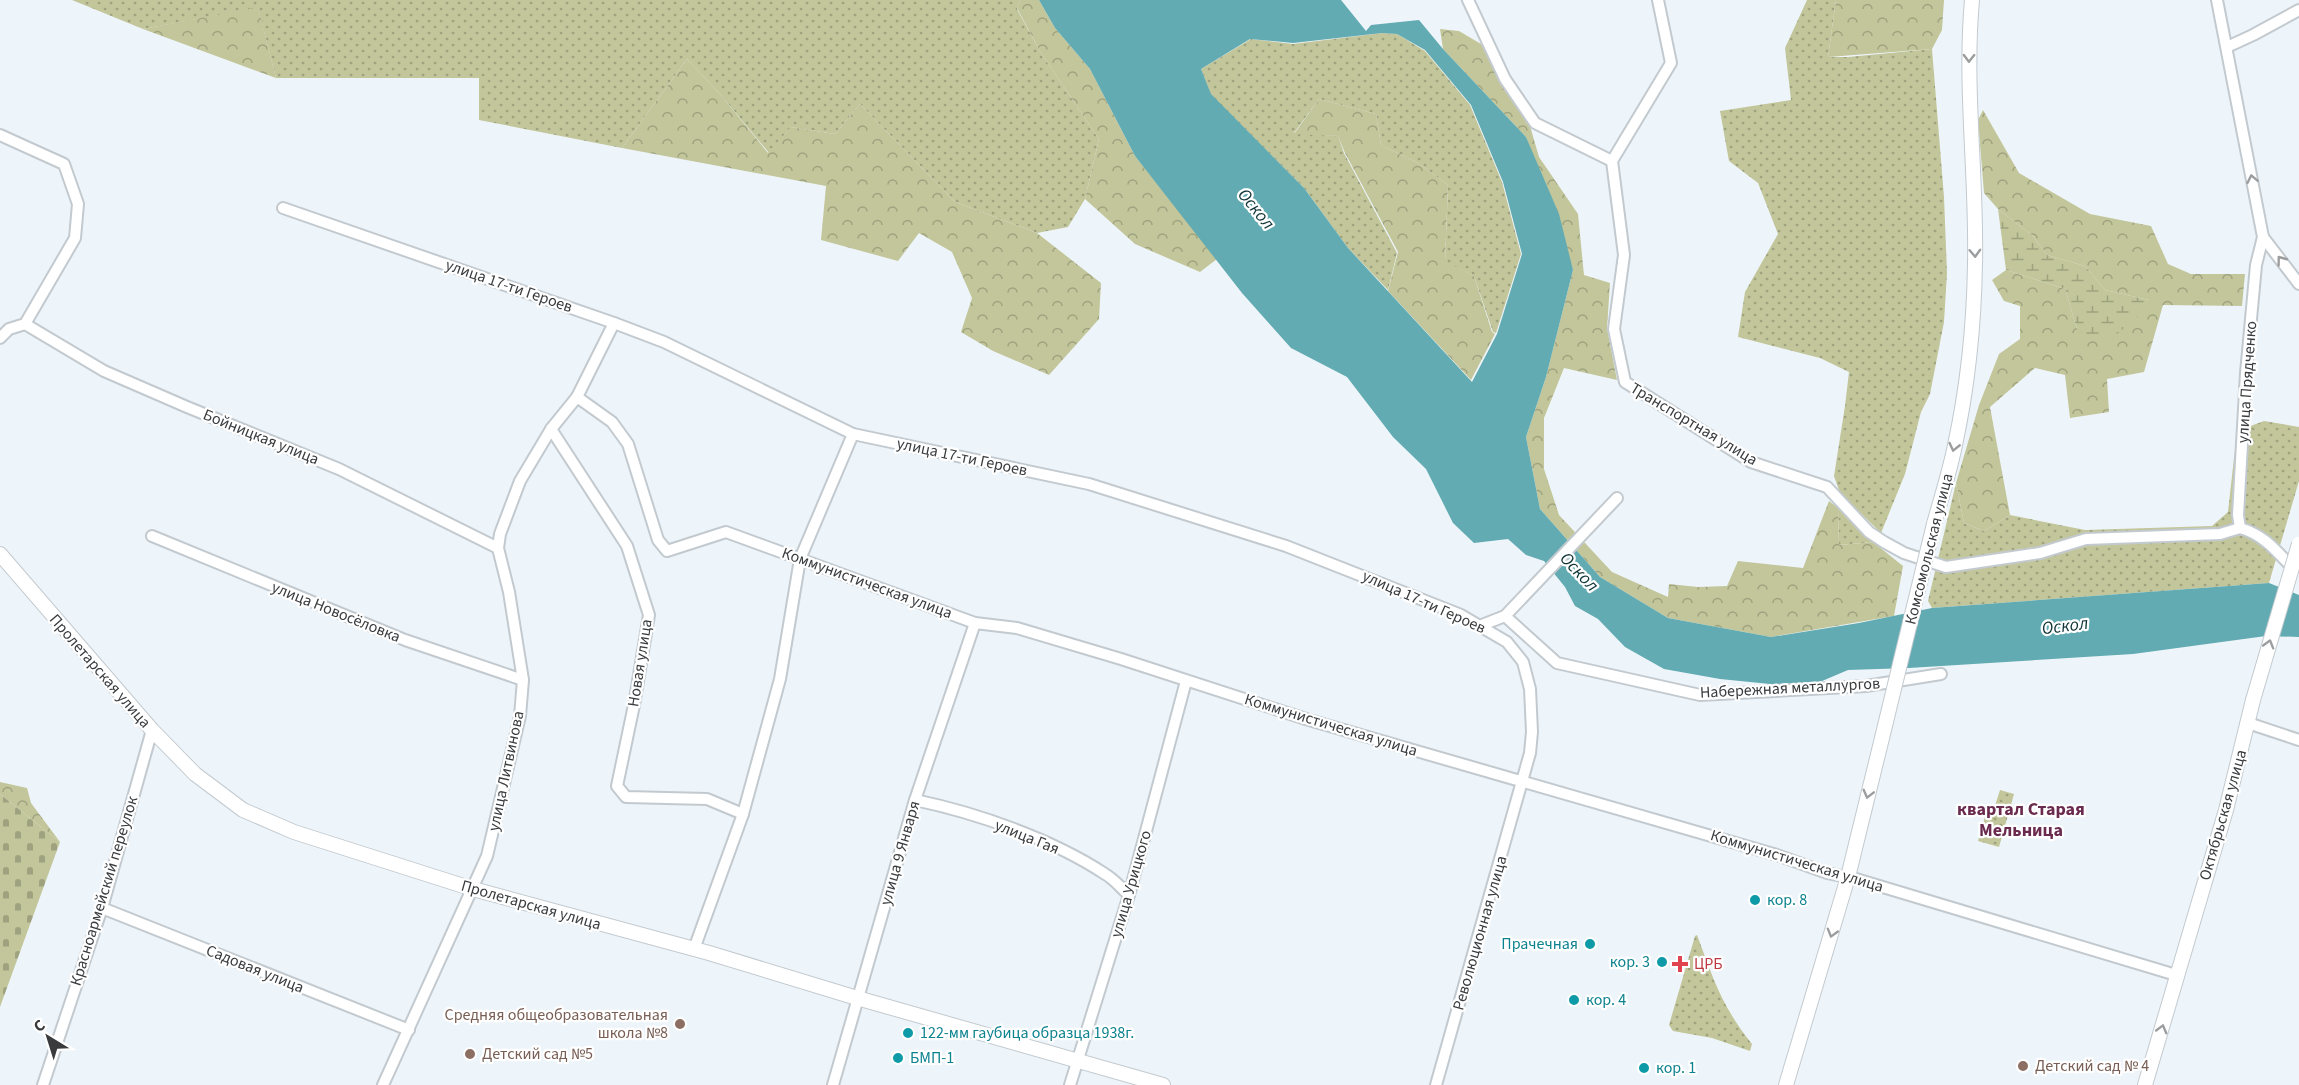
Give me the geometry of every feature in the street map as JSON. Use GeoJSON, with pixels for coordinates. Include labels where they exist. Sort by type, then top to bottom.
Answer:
{"type":"FeatureCollection","features":[{"type":"Feature","properties":{"kind":"main road","name":"Комсомольская улица"},"geometry":{"type":"LineString","coordinates":[[1786,1085],[1848,877],[1955,445],[1967,376],[1974,320],[1975,261],[1968,85],[1972,0]]}},
{"type":"Feature","properties":{"kind":"main road","name":"Октябрьская улица"},"geometry":{"type":"LineString","coordinates":[[2145,1085],[2226,810],[2253,700],[2299,544]]}},
{"type":"Feature","properties":{"kind":"main road","name":"Пролетарская улица"},"geometry":{"type":"LineString","coordinates":[[0,555],[152,730],[195,774],[243,810],[294,832],[473,889],[694,949],[1164,1085]]}},
{"type":"Feature","properties":{"kind":"street"},"geometry":{"type":"LineString","coordinates":[[1468,0],[1505,79],[1535,123],[1612,161],[1671,63],[1658,0]]}},
{"type":"Feature","properties":{"kind":"street","name":"улица Прядченко"},"geometry":{"type":"LineString","coordinates":[[2217,0],[2263,237],[2256,266],[2246,373],[2238,514],[2240,528]]}},
{"type":"Feature","properties":{"kind":"street"},"geometry":{"type":"LineString","coordinates":[[2227,47],[2299,10]]}},
{"type":"Feature","properties":{"kind":"street"},"geometry":{"type":"LineString","coordinates":[[0,135],[64,164],[78,204],[75,238],[26,324],[9,329],[0,338]]}},
{"type":"Feature","properties":{"kind":"street","name":"Транспортная улица"},"geometry":{"type":"LineString","coordinates":[[1612,161],[1624,255],[1614,329],[1625,382],[1751,462],[1827,487],[1869,532],[1904,553],[1946,567],[2040,553],[2086,539],[2220,534],[2240,528]]}},
{"type":"Feature","properties":{"kind":"street","name":"улица 17-ти Героев"},"geometry":{"type":"LineString","coordinates":[[283,207],[663,342],[853,434],[1089,484],[1234,528],[1286,546],[1482,625],[1507,642],[1518,655],[1530,689],[1532,732],[1530,753],[1523,781]]}},
{"type":"Feature","properties":{"kind":"street","name":"улица Прядченко"},"geometry":{"type":"LineString","coordinates":[[2263,237],[2299,284]]}},
{"type":"Feature","properties":{"kind":"street","name":"улица Литвинова"},"geometry":{"type":"LineString","coordinates":[[383,1085],[473,889],[490,844],[520,716],[523,680],[509,592],[498,548],[500,534],[520,481],[551,429],[577,397],[614,323]]}},
{"type":"Feature","properties":{"kind":"street","name":"Бойницкая улица"},"geometry":{"type":"LineString","coordinates":[[26,324],[104,371],[339,469],[498,548]]}},
{"type":"Feature","properties":{"kind":"street","name":"Коммунистическая улица"},"geometry":{"type":"LineString","coordinates":[[577,397],[612,422],[628,444],[658,540],[667,551],[726,532],[975,623],[1017,628],[1309,720],[1777,855],[1827,873],[1848,877],[2176,975]]}},
{"type":"Feature","properties":{"kind":"street","name":"Новая улица"},"geometry":{"type":"LineString","coordinates":[[551,429],[627,546],[650,615],[617,786],[626,797],[707,799],[743,814]]}},
{"type":"Feature","properties":{"kind":"street"},"geometry":{"type":"LineString","coordinates":[[694,949],[743,814],[780,679],[800,559],[853,434]]}},
{"type":"Feature","properties":{"kind":"street"},"geometry":{"type":"LineString","coordinates":[[1482,625],[1505,616],[1617,498]]}},
{"type":"Feature","properties":{"kind":"street"},"geometry":{"type":"LineString","coordinates":[[2240,528],[2253,532],[2270,543],[2288,563],[2299,564]]}},
{"type":"Feature","properties":{"kind":"street","name":"улица Новосёловка"},"geometry":{"type":"LineString","coordinates":[[152,536],[405,640],[523,680]]}},
{"type":"Feature","properties":{"kind":"street","name":"Набережная металлургов"},"geometry":{"type":"LineString","coordinates":[[1505,616],[1557,663],[1700,695],[1866,686],[1941,674]]}},
{"type":"Feature","properties":{"kind":"street","name":"улица 9 Января"},"geometry":{"type":"LineString","coordinates":[[833,1085],[915,800],[975,623]]}},
{"type":"Feature","properties":{"kind":"street","name":"улица Урицкого"},"geometry":{"type":"LineString","coordinates":[[1070,1085],[1129,895],[1186,681]]}},
{"type":"Feature","properties":{"kind":"street"},"geometry":{"type":"LineString","coordinates":[[2248,723],[2299,740]]}},
{"type":"Feature","properties":{"kind":"street","name":"Красноармейский переулок"},"geometry":{"type":"LineString","coordinates":[[43,1085],[102,908],[152,730]]}},
{"type":"Feature","properties":{"kind":"street","name":"Революционная улица"},"geometry":{"type":"LineString","coordinates":[[1436,1085],[1523,781]]}},
{"type":"Feature","properties":{"kind":"street","name":"улица Гая"},"geometry":{"type":"LineString","coordinates":[[915,800],[946,806],[1039,838],[1106,874],[1129,895]]}},
{"type":"Feature","properties":{"kind":"street","name":"Садовая улица"},"geometry":{"type":"LineString","coordinates":[[102,908],[409,1030]]}},
{"type":"Feature","properties":{"kind":"green space"},"geometry":{"type":"Polygon","coordinates":[[[72,0],[1020,0],[1017,9],[1041,53],[1099,139],[1085,199],[1068,227],[1037,233],[955,202],[860,104],[835,134],[791,127],[769,153],[720,94],[687,59],[622,148],[479,120],[479,78],[276,78],[258,8],[143,29],[72,0]]]}},
{"type":"Feature","properties":{"kind":"green space"},"geometry":{"type":"Polygon","coordinates":[[[1020,0],[1039,0],[1055,28],[1090,69],[1135,156],[1217,259],[1200,272],[1135,244],[1085,199],[1099,139],[1041,53],[1017,8],[1020,0]]]}},
{"type":"Feature","properties":{"kind":"green space"},"geometry":{"type":"Polygon","coordinates":[[[1807,0],[1836,0],[1828,57],[1932,49],[1944,197],[1947,273],[1944,322],[1930,394],[1921,412],[1905,474],[1881,533],[1840,493],[1834,476],[1849,372],[1820,358],[1738,337],[1745,292],[1778,234],[1758,183],[1729,161],[1720,111],[1791,100],[1785,48],[1807,0]]]}},
{"type":"Feature","properties":{"kind":"green space"},"geometry":{"type":"Polygon","coordinates":[[[1836,0],[1944,0],[1942,30],[1932,49],[1828,57],[1836,0]]]}},
{"type":"Feature","properties":{"kind":"green space"},"geometry":{"type":"Polygon","coordinates":[[[258,7],[276,78],[143,29],[258,7]]]}},
{"type":"Feature","properties":{"kind":"green space"},"geometry":{"type":"Polygon","coordinates":[[[1440,29],[1459,31],[1481,44],[1501,81],[1530,126],[1539,157],[1578,214],[1584,275],[1610,283],[1607,328],[1617,380],[1564,368],[1544,418],[1544,469],[1559,515],[1612,572],[1668,597],[1669,584],[1698,587],[1727,586],[1738,561],[1803,568],[1829,501],[1838,508],[1839,545],[1873,542],[1903,566],[1894,616],[1771,637],[1668,618],[1600,577],[1540,509],[1526,437],[1546,377],[1573,270],[1526,137],[1443,49],[1440,29]]]}},
{"type":"Feature","properties":{"kind":"green space"},"geometry":{"type":"Polygon","coordinates":[[[1382,33],[1397,34],[1425,51],[1470,105],[1502,182],[1521,254],[1496,333],[1493,332],[1474,276],[1445,262],[1448,185],[1418,163],[1381,145],[1376,114],[1319,99],[1294,133],[1338,136],[1344,153],[1397,253],[1388,290],[1348,248],[1304,188],[1211,95],[1201,69],[1251,39],[1293,44],[1382,33]]]}},
{"type":"Feature","properties":{"kind":"green space"},"geometry":{"type":"Polygon","coordinates":[[[687,59],[720,94],[768,153],[791,127],[835,134],[860,104],[955,202],[1037,233],[1101,283],[1099,319],[1049,375],[993,351],[961,332],[972,298],[952,252],[919,233],[898,261],[821,240],[826,186],[622,148],[687,59]]]}},
{"type":"Feature","properties":{"kind":"green space"},"geometry":{"type":"Polygon","coordinates":[[[1319,99],[1376,114],[1381,145],[1418,163],[1448,185],[1445,261],[1474,276],[1492,332],[1495,334],[1471,380],[1388,291],[1398,252],[1338,136],[1294,134],[1319,99]]]}},
{"type":"Feature","properties":{"kind":"green space"},"geometry":{"type":"Polygon","coordinates":[[[1983,110],[2019,173],[2090,214],[2151,226],[2168,264],[2191,274],[2245,274],[2242,306],[2163,305],[2144,372],[2107,379],[2109,412],[2070,418],[2065,375],[2035,368],[1990,407],[2010,515],[1984,531],[1964,523],[1956,483],[1979,405],[1999,354],[2020,339],[2020,306],[2004,301],[1992,280],[2006,270],[2065,289],[2077,329],[2149,300],[2105,290],[2085,266],[2047,255],[2033,236],[1998,209],[1984,193],[1978,120],[1983,110]]]}},
{"type":"Feature","properties":{"kind":"green space"},"geometry":{"type":"Polygon","coordinates":[[[1998,209],[2033,236],[2047,255],[2085,266],[2105,290],[2149,300],[2143,312],[2116,335],[2092,341],[2077,329],[2065,289],[2006,270],[1998,209]]]}},
{"type":"Feature","properties":{"kind":"green space"},"geometry":{"type":"Polygon","coordinates":[[[2264,421],[2299,427],[2299,481],[2269,583],[1932,608],[1928,601],[1956,483],[1964,523],[1984,531],[2010,515],[2085,530],[2212,526],[2228,512],[2237,431],[2264,421]]]}},
{"type":"Feature","properties":{"kind":"green space"},"geometry":{"type":"Polygon","coordinates":[[[1838,508],[1873,542],[1839,545],[1838,508]]]}},
{"type":"Feature","properties":{"kind":"green space"},"geometry":{"type":"Polygon","coordinates":[[[0,782],[27,788],[31,803],[60,842],[0,794],[0,782]]]}},
{"type":"Feature","properties":{"kind":"green space"},"geometry":{"type":"Polygon","coordinates":[[[2000,790],[2014,794],[1999,847],[1978,841],[1987,810],[1993,812],[2000,790]]]}},
{"type":"Feature","properties":{"kind":"green space"},"geometry":{"type":"Polygon","coordinates":[[[0,794],[60,842],[0,1007],[0,794]]]}},
{"type":"Feature","properties":{"kind":"green space"},"geometry":{"type":"Polygon","coordinates":[[[1697,935],[1726,1005],[1752,1044],[1750,1051],[1712,1038],[1673,1031],[1669,1025],[1697,935]]]}},
{"type":"Feature","properties":{"kind":"water","name":"Оскол"},"geometry":{"type":"Polygon","coordinates":[[[1039,0],[1341,0],[1366,31],[1371,25],[1419,20],[1443,49],[1526,137],[1559,214],[1573,270],[1546,377],[1526,437],[1540,509],[1600,577],[1668,618],[1771,637],[1859,623],[1932,608],[2269,583],[2299,595],[2299,637],[2266,636],[2133,654],[1848,670],[1815,684],[1791,686],[1720,679],[1664,669],[1625,647],[1598,619],[1575,606],[1565,587],[1544,561],[1526,555],[1508,539],[1474,543],[1453,523],[1426,469],[1393,437],[1347,377],[1291,348],[1242,293],[1135,156],[1090,69],[1055,28],[1039,0]],[[1382,33],[1293,43],[1250,39],[1201,69],[1211,94],[1304,188],[1348,248],[1472,382],[1497,334],[1522,254],[1503,182],[1471,105],[1425,50],[1397,34],[1382,33]]]}},
{"type":"Feature","properties":{"kind":"place","name":"кор. 8"},"geometry":{"type":"Point","coordinates":[1755,900]}},
{"type":"Feature","properties":{"kind":"place","name":"Прачечная"},"geometry":{"type":"Point","coordinates":[1590,944]}},
{"type":"Feature","properties":{"kind":"place","name":"кор. 3"},"geometry":{"type":"Point","coordinates":[1662,962]}},
{"type":"Feature","properties":{"kind":"place","name":"ЦРБ"},"geometry":{"type":"Point","coordinates":[1680,964]}},
{"type":"Feature","properties":{"kind":"place","name":"кор. 4"},"geometry":{"type":"Point","coordinates":[1574,1000]}},
{"type":"Feature","properties":{"kind":"place","name":"Средняя общеобразовательная школа №8"},"geometry":{"type":"Point","coordinates":[680,1024]}},
{"type":"Feature","properties":{"kind":"place","name":"122-мм гаубица образца 1938г."},"geometry":{"type":"Point","coordinates":[908,1033]}},
{"type":"Feature","properties":{"kind":"place","name":"Детский сад №5"},"geometry":{"type":"Point","coordinates":[470,1054]}},
{"type":"Feature","properties":{"kind":"place","name":"БМП-1"},"geometry":{"type":"Point","coordinates":[898,1058]}},
{"type":"Feature","properties":{"kind":"place","name":"Детский сад № 4"},"geometry":{"type":"Point","coordinates":[2023,1066]}},
{"type":"Feature","properties":{"kind":"place","name":"кор. 1"},"geometry":{"type":"Point","coordinates":[1644,1068]}},
{"type":"Feature","properties":{"kind":"district","name":"квартал Старая Мельница"},"geometry":{"type":"Point","coordinates":[2021,819]}}]}
